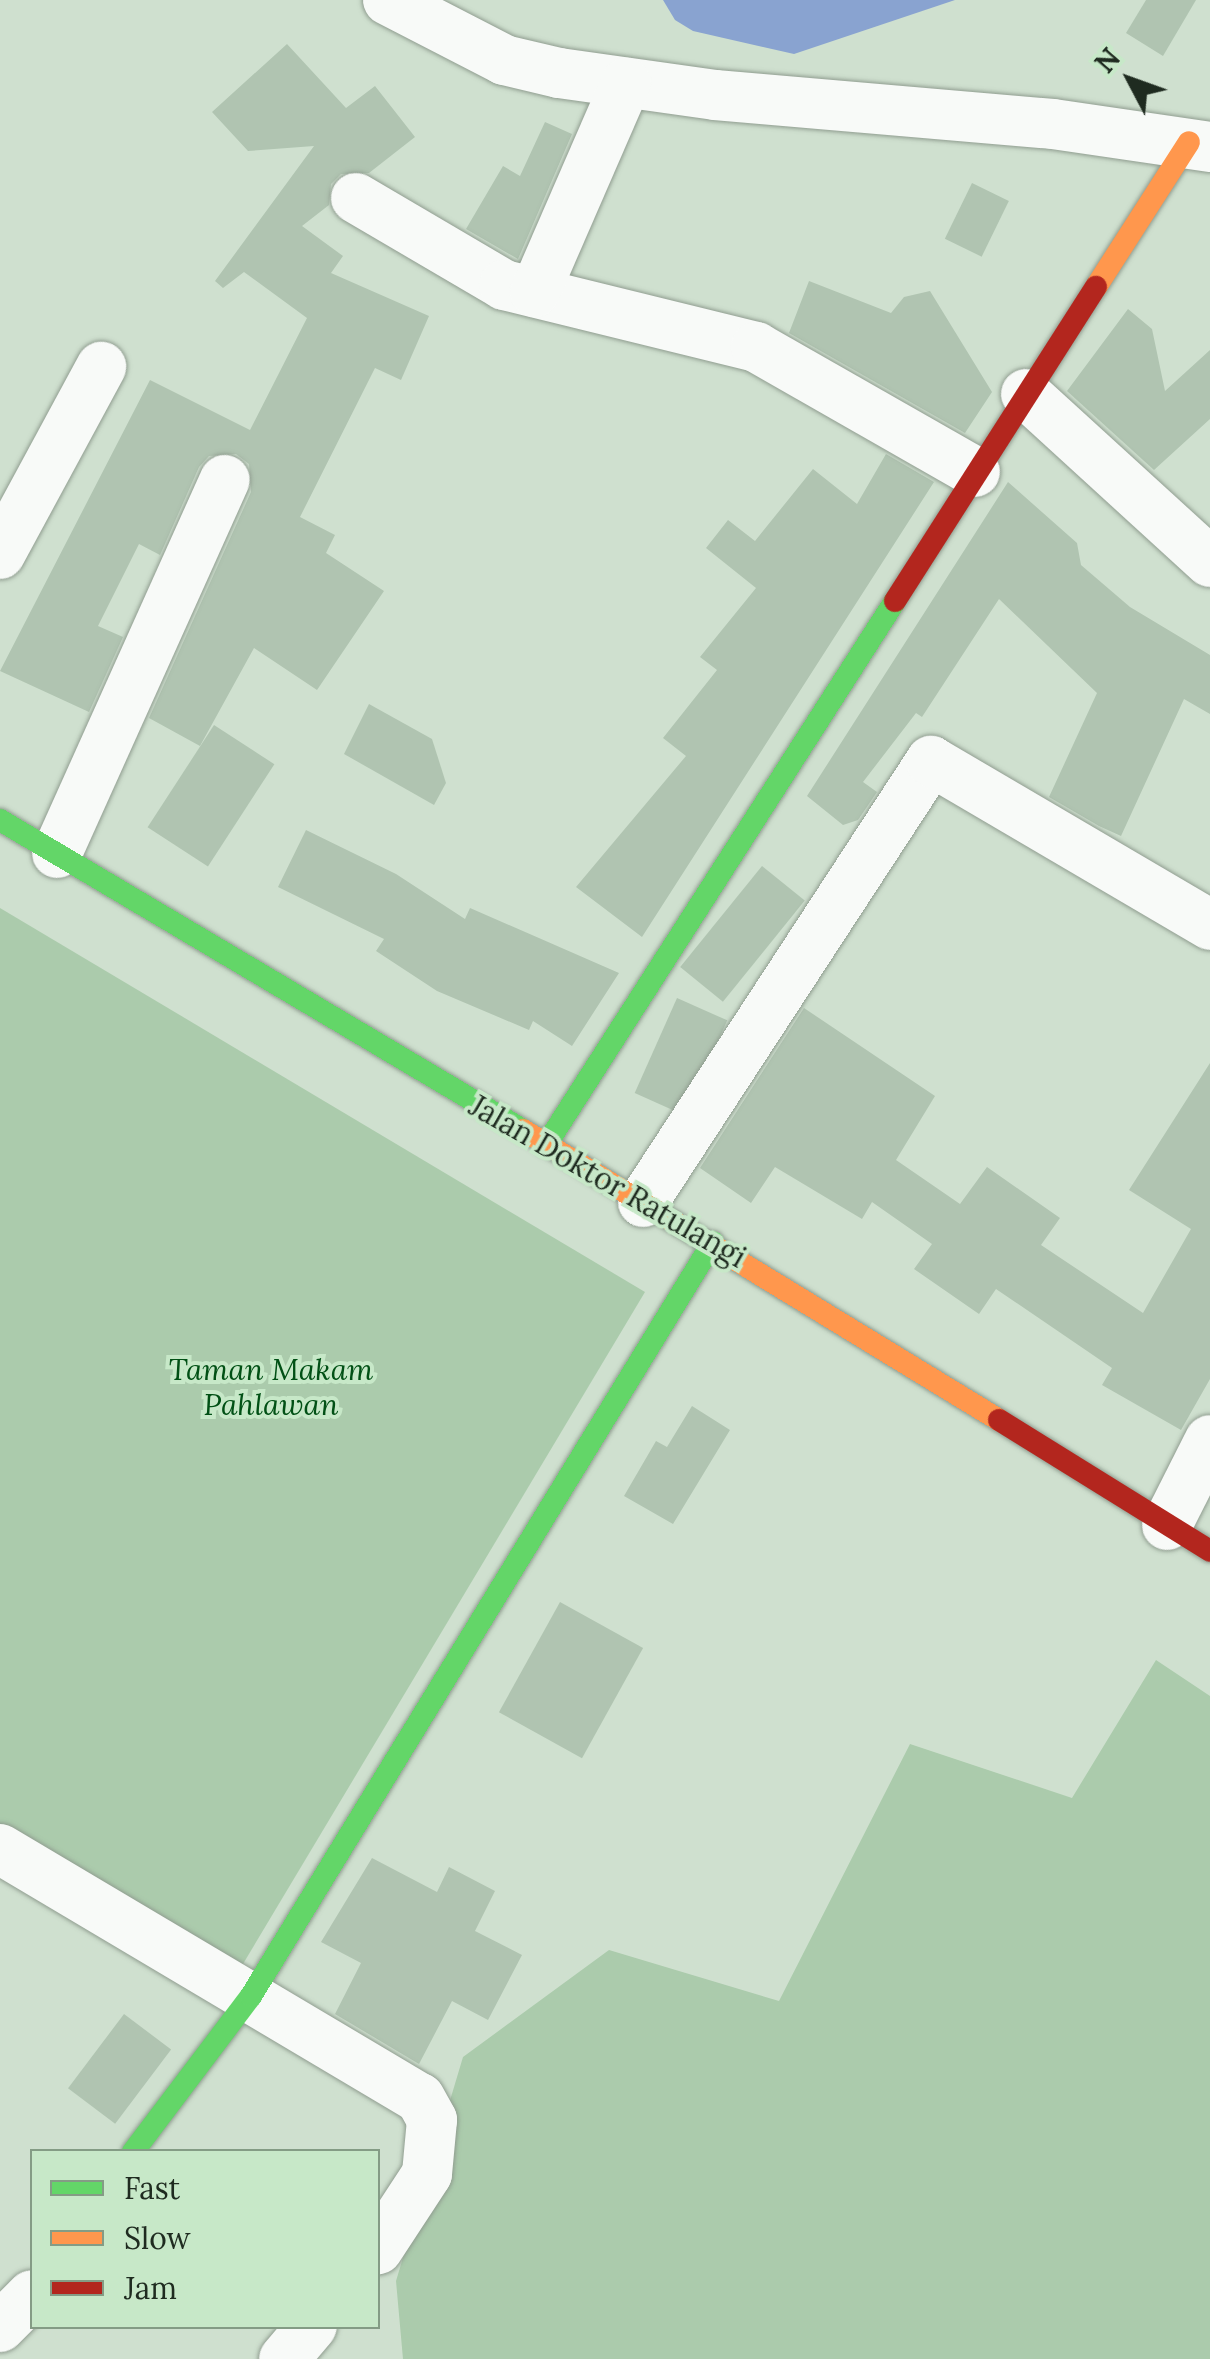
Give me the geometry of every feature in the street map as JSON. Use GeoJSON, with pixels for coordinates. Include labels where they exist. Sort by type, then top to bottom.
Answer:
{"type":"FeatureCollection","features":[{"type":"Feature","properties":{"kind":"main road"},"geometry":{"type":"LineString","coordinates":[[546,1145],[1026,394],[1199,144]]}},
{"type":"Feature","properties":{"kind":"main road","name":"Jalan Doktor Ratulangi"},"geometry":{"type":"LineString","coordinates":[[0,820],[714,1242],[1210,1551]]}},
{"type":"Feature","properties":{"kind":"main road"},"geometry":{"type":"LineString","coordinates":[[134,2149],[251,1996],[714,1242]]}},
{"type":"Feature","properties":{"kind":"street"},"geometry":{"type":"LineString","coordinates":[[388,0],[504,60],[626,83],[1199,144]]}},
{"type":"Feature","properties":{"kind":"street"},"geometry":{"type":"LineString","coordinates":[[535,292],[626,83]]}},
{"type":"Feature","properties":{"kind":"street"},"geometry":{"type":"LineString","coordinates":[[356,198],[504,285],[756,347],[976,472]]}},
{"type":"Feature","properties":{"kind":"street"},"geometry":{"type":"LineString","coordinates":[[0,554],[101,367]]}},
{"type":"Feature","properties":{"kind":"street"},"geometry":{"type":"LineString","coordinates":[[1026,394],[1210,562]]}},
{"type":"Feature","properties":{"kind":"street"},"geometry":{"type":"LineString","coordinates":[[57,853],[225,480]]}},
{"type":"Feature","properties":{"kind":"street"},"geometry":{"type":"LineString","coordinates":[[643,1202],[931,761],[1210,925]]}},
{"type":"Feature","properties":{"kind":"street"},"geometry":{"type":"LineString","coordinates":[[1167,1525],[1210,1440]]}},
{"type":"Feature","properties":{"kind":"street"},"geometry":{"type":"LineString","coordinates":[[0,1849],[420,2098],[432,2120],[428,2174],[380,2246]]}},
{"type":"Feature","properties":{"kind":"street"},"geometry":{"type":"LineString","coordinates":[[0,2328],[30,2297]]}},
{"type":"Feature","properties":{"kind":"street"},"geometry":{"type":"LineString","coordinates":[[284,2359],[309,2329]]}},
{"type":"Feature","properties":{"kind":"green space","name":"Taman Makam Pahlawan"},"geometry":{"type":"Polygon","coordinates":[[[0,908],[645,1292],[234,1979],[0,1839],[0,908]]]}},
{"type":"Feature","properties":{"kind":"green space"},"geometry":{"type":"Polygon","coordinates":[[[1156,1660],[1210,1696],[1210,2359],[403,2359],[396,2281],[463,2057],[609,1950],[779,2001],[910,1744],[1072,1798],[1156,1660]]]}},
{"type":"Feature","properties":{"kind":"water"},"geometry":{"type":"Polygon","coordinates":[[[663,0],[955,0],[794,54],[693,31],[675,20],[663,0]]]}},
{"type":"Feature","properties":{"kind":"building"},"geometry":{"type":"Polygon","coordinates":[[[1146,0],[1196,0],[1163,56],[1126,33],[1146,0]]]}},
{"type":"Feature","properties":{"kind":"building"},"geometry":{"type":"Polygon","coordinates":[[[287,44],[346,108],[375,86],[415,137],[369,173],[341,174],[331,184],[329,205],[302,226],[343,256],[331,273],[429,316],[401,380],[375,368],[300,517],[335,535],[326,553],[384,591],[317,690],[254,648],[200,746],[149,718],[251,492],[249,464],[236,454],[209,456],[199,467],[160,555],[139,544],[98,626],[123,637],[89,712],[0,671],[150,380],[250,430],[307,318],[244,272],[223,288],[215,281],[314,146],[248,151],[212,112],[287,44]]]}},
{"type":"Feature","properties":{"kind":"building"},"geometry":{"type":"Polygon","coordinates":[[[545,122],[572,134],[518,259],[466,229],[503,166],[520,176],[545,122]]]}},
{"type":"Feature","properties":{"kind":"building"},"geometry":{"type":"Polygon","coordinates":[[[972,183],[1009,201],[982,257],[945,239],[972,183]]]}},
{"type":"Feature","properties":{"kind":"building"},"geometry":{"type":"Polygon","coordinates":[[[809,281],[891,313],[904,297],[930,291],[992,392],[965,433],[789,333],[809,281]]]}},
{"type":"Feature","properties":{"kind":"building"},"geometry":{"type":"Polygon","coordinates":[[[1128,309],[1152,329],[1165,391],[1210,350],[1210,419],[1154,470],[1067,391],[1128,309]]]}},
{"type":"Feature","properties":{"kind":"building"},"geometry":{"type":"Polygon","coordinates":[[[886,454],[934,482],[642,937],[576,887],[686,756],[663,738],[717,670],[700,657],[756,588],[706,548],[728,520],[755,541],[813,469],[857,504],[886,454]]]}},
{"type":"Feature","properties":{"kind":"building"},"geometry":{"type":"Polygon","coordinates":[[[1008,482],[1077,543],[1081,565],[1130,607],[1210,655],[1210,714],[1184,699],[1121,836],[1099,826],[1049,797],[1097,693],[999,599],[922,717],[916,713],[863,782],[877,792],[858,820],[843,825],[807,796],[1008,482]]]}},
{"type":"Feature","properties":{"kind":"building"},"geometry":{"type":"Polygon","coordinates":[[[369,704],[432,739],[446,783],[434,805],[344,754],[369,704]]]}},
{"type":"Feature","properties":{"kind":"building"},"geometry":{"type":"Polygon","coordinates":[[[214,725],[274,764],[208,867],[148,827],[214,725]]]}},
{"type":"Feature","properties":{"kind":"building"},"geometry":{"type":"Polygon","coordinates":[[[306,830],[396,874],[465,919],[470,908],[619,973],[572,1046],[533,1021],[529,1030],[437,991],[376,951],[384,939],[278,887],[306,830]]]}},
{"type":"Feature","properties":{"kind":"building"},"geometry":{"type":"Polygon","coordinates":[[[762,866],[805,901],[723,1002],[680,967],[762,866]]]}},
{"type":"Feature","properties":{"kind":"building"},"geometry":{"type":"Polygon","coordinates":[[[677,998],[727,1020],[685,1115],[635,1093],[677,998]]]}},
{"type":"Feature","properties":{"kind":"building"},"geometry":{"type":"Polygon","coordinates":[[[804,1008],[935,1096],[896,1160],[960,1204],[987,1167],[1060,1218],[1041,1245],[1143,1313],[1191,1229],[1129,1190],[1210,1063],[1210,1379],[1181,1430],[1102,1385],[1112,1368],[996,1289],[979,1314],[914,1269],[932,1244],[872,1202],[862,1219],[775,1167],[751,1203],[700,1168],[804,1008]]]}},
{"type":"Feature","properties":{"kind":"building"},"geometry":{"type":"Polygon","coordinates":[[[692,1406],[730,1430],[673,1524],[624,1496],[656,1441],[667,1447],[692,1406]]]}},
{"type":"Feature","properties":{"kind":"building"},"geometry":{"type":"Polygon","coordinates":[[[560,1602],[643,1648],[582,1758],[499,1712],[560,1602]]]}},
{"type":"Feature","properties":{"kind":"building"},"geometry":{"type":"Polygon","coordinates":[[[372,1858],[437,1892],[449,1867],[495,1891],[475,1931],[522,1955],[488,2020],[452,2001],[419,2064],[335,2014],[361,1963],[321,1942],[372,1858]]]}},
{"type":"Feature","properties":{"kind":"building"},"geometry":{"type":"Polygon","coordinates":[[[124,2014],[171,2050],[115,2124],[68,2088],[124,2014]]]}},
{"type":"Feature","properties":{"kind":"traffic: fast"},"geometry":{"type":"LineString","coordinates":[[546,1145],[895,601]]}},
{"type":"Feature","properties":{"kind":"traffic: fast"},"geometry":{"type":"LineString","coordinates":[[0,820],[523,1130]]}},
{"type":"Feature","properties":{"kind":"traffic: fast"},"geometry":{"type":"LineString","coordinates":[[135,2149],[251,1996],[713,1242]]}},
{"type":"Feature","properties":{"kind":"traffic: slow"},"geometry":{"type":"LineString","coordinates":[[1096,287],[1189,142]]}},
{"type":"Feature","properties":{"kind":"traffic: slow"},"geometry":{"type":"LineString","coordinates":[[523,1130],[999,1420]]}},
{"type":"Feature","properties":{"kind":"traffic: jam"},"geometry":{"type":"LineString","coordinates":[[895,601],[1096,287]]}},
{"type":"Feature","properties":{"kind":"traffic: jam"},"geometry":{"type":"LineString","coordinates":[[999,1420],[1210,1551]]}}]}
